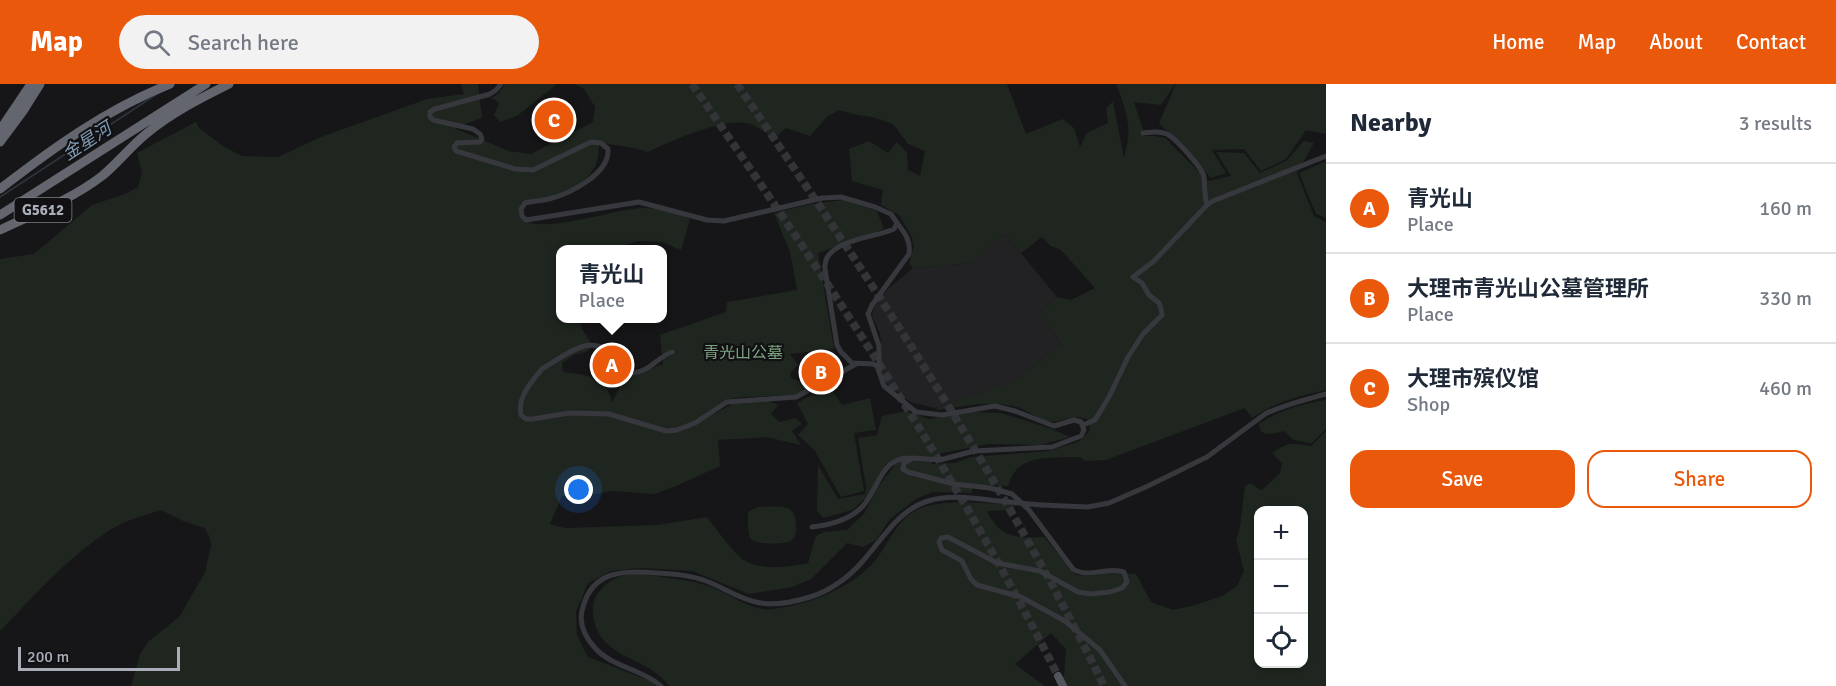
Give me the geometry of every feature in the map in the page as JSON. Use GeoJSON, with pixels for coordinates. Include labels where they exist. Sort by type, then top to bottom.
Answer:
{"type":"FeatureCollection","features":[{"type":"Feature","properties":{"kind":"highway"},"geometry":{"type":"LineString","coordinates":[[0,130],[31,84]]}},
{"type":"Feature","properties":{"kind":"highway"},"geometry":{"type":"LineString","coordinates":[[0,142],[40,84]]}},
{"type":"Feature","properties":{"kind":"highway"},"geometry":{"type":"LineString","coordinates":[[0,189],[76,133],[135,99],[170,84]]}},
{"type":"Feature","properties":{"kind":"highway","name":"G5612"},"geometry":{"type":"LineString","coordinates":[[0,215],[206,84]]}},
{"type":"Feature","properties":{"kind":"highway","name":"G5612"},"geometry":{"type":"LineString","coordinates":[[0,230],[49,207],[103,176],[147,133],[166,119],[230,84]]}},
{"type":"Feature","properties":{"kind":"main road"},"geometry":{"type":"LineString","coordinates":[[1058,676],[1063,686]]}},
{"type":"Feature","properties":{"kind":"street"},"geometry":{"type":"LineString","coordinates":[[501,84],[492,93],[430,112],[433,120],[472,129],[480,134],[479,143],[456,144],[454,148],[457,153],[515,169],[533,170],[593,142],[604,144],[608,152],[604,166],[579,186],[550,199],[525,204],[520,209],[522,216],[526,219],[639,202],[707,220],[724,221],[822,198],[837,197],[889,212],[908,238],[910,246],[909,254],[872,304],[868,314],[879,346],[879,368],[884,386],[916,412],[942,415],[995,406],[1020,412],[1054,426],[1074,420],[1079,420],[1083,425],[1084,431],[1081,436],[1052,447],[974,451],[937,460],[899,459],[888,465],[870,496],[856,511],[839,521],[812,527]]}},
{"type":"Feature","properties":{"kind":"street"},"geometry":{"type":"LineString","coordinates":[[1143,133],[1158,132],[1169,135],[1196,163],[1204,176],[1203,190],[1208,205]]}},
{"type":"Feature","properties":{"kind":"street"},"geometry":{"type":"LineString","coordinates":[[1083,425],[1095,420],[1139,339],[1161,315],[1159,303],[1133,277],[1154,261],[1208,205],[1220,198],[1326,156]]}},
{"type":"Feature","properties":{"kind":"street"},"geometry":{"type":"LineString","coordinates":[[879,368],[873,364],[856,364],[848,361],[837,345],[825,260],[836,248],[887,232],[895,228],[897,223]]}},
{"type":"Feature","properties":{"kind":"street"},"geometry":{"type":"LineString","coordinates":[[672,352],[662,357],[653,366],[632,373],[609,351],[601,347],[589,345],[578,347],[542,369],[522,397],[519,406],[521,416],[533,419],[569,413],[609,414],[666,431],[677,430],[696,423],[727,402],[796,397],[856,364]]}},
{"type":"Feature","properties":{"kind":"street"},"geometry":{"type":"LineString","coordinates":[[661,686],[648,676],[603,656],[590,643],[585,634],[581,622],[584,604],[594,586],[607,577],[625,571],[668,573],[706,581],[757,603],[804,598],[827,590],[851,573],[896,522],[912,508],[936,499],[953,498],[1088,507],[1109,503],[1198,463],[1275,409],[1326,394]]}},
{"type":"Feature","properties":{"kind":"street"},"geometry":{"type":"LineString","coordinates":[[913,458],[904,463],[905,471],[954,484],[1001,490],[1016,496],[1033,515],[1070,567],[1076,571],[1082,573],[1121,571],[1127,576],[1126,584],[1122,588],[1110,592],[1091,594],[1078,592],[1040,571],[997,563],[948,537],[941,538],[939,544],[941,549],[962,561],[971,579],[977,585],[1021,597],[1065,621],[1100,650],[1125,686]]}},
{"type":"Feature","properties":{"kind":"street"},"geometry":{"type":"LineString","coordinates":[[980,487],[980,500]]}},
{"type":"Feature","properties":{"kind":"shaded area"},"geometry":{"type":"Polygon","coordinates":[[[1005,234],[1057,297],[1038,314],[1062,343],[1016,380],[935,408],[910,402],[885,382],[880,363],[882,351],[880,334],[872,316],[875,305],[886,291],[913,268],[973,263],[1005,234]]]}},
{"type":"Feature","properties":{"kind":"green space","name":"青光山公墓"},"geometry":{"type":"Polygon","coordinates":[[[461,84],[478,84],[482,118],[454,128],[509,151],[531,154],[593,122],[595,107],[584,89],[575,84],[1007,84],[1026,134],[1063,119],[1074,128],[1080,147],[1087,133],[1108,123],[1106,109],[1113,101],[1124,158],[1127,148],[1128,121],[1116,84],[1175,84],[1161,105],[1134,102],[1145,136],[1165,138],[1208,181],[1231,176],[1216,152],[1244,153],[1260,173],[1286,161],[1304,141],[1314,143],[1297,173],[1314,216],[1326,222],[1326,390],[1288,400],[1252,418],[1245,408],[1106,460],[1085,461],[1080,457],[1053,457],[1035,460],[1019,467],[1008,486],[972,485],[972,493],[932,492],[916,499],[890,519],[876,540],[863,547],[847,543],[811,579],[792,587],[749,594],[692,571],[640,568],[611,571],[588,583],[576,612],[577,635],[588,657],[653,682],[655,686],[131,686],[140,654],[148,642],[180,616],[205,572],[211,545],[205,528],[183,521],[161,510],[117,526],[85,548],[55,574],[0,631],[0,259],[34,254],[92,205],[138,187],[142,173],[137,153],[196,122],[199,128],[223,146],[242,156],[278,157],[321,137],[427,99],[464,94],[461,84]],[[839,110],[828,116],[810,136],[786,128],[775,138],[746,123],[723,124],[669,142],[648,152],[599,142],[595,166],[585,180],[558,194],[520,206],[526,222],[539,224],[569,222],[645,208],[663,210],[690,219],[681,250],[662,242],[639,241],[626,245],[556,245],[556,323],[580,323],[592,345],[588,351],[574,355],[562,363],[563,372],[594,378],[605,387],[612,403],[624,378],[663,364],[660,335],[726,312],[727,302],[797,290],[790,252],[774,213],[811,204],[843,200],[877,211],[884,229],[818,253],[834,349],[790,354],[798,365],[790,373],[791,378],[811,386],[795,395],[730,399],[701,420],[679,428],[665,428],[676,431],[695,424],[736,402],[766,400],[778,405],[771,414],[779,422],[796,418],[802,424],[792,431],[801,445],[766,437],[718,440],[720,466],[654,494],[613,491],[577,497],[562,496],[550,524],[565,528],[657,525],[707,517],[744,560],[767,567],[808,563],[816,536],[824,532],[847,530],[864,514],[878,487],[895,465],[886,464],[868,496],[852,510],[824,518],[817,511],[818,465],[838,499],[865,494],[866,487],[858,438],[877,435],[882,416],[907,411],[929,419],[972,412],[1001,413],[1070,437],[1040,445],[988,444],[937,454],[931,464],[955,463],[971,457],[1049,451],[1078,442],[1088,433],[1090,428],[1087,419],[1081,417],[1052,422],[1021,408],[998,404],[978,404],[939,410],[935,408],[1016,380],[1062,343],[1038,314],[1057,297],[1071,300],[1095,288],[1061,250],[1051,246],[1042,237],[1021,253],[1005,234],[973,263],[913,268],[909,263],[914,246],[911,235],[899,215],[881,205],[883,190],[852,181],[849,149],[869,141],[888,153],[897,142],[907,153],[908,170],[920,176],[925,151],[908,144],[893,124],[839,110]]]}},
{"type":"Feature","properties":{"kind":"green space"},"geometry":{"type":"Polygon","coordinates":[[[505,84],[557,84],[517,116],[500,122],[494,115],[499,105],[491,98],[498,94],[505,84]]]}},
{"type":"Feature","properties":{"kind":"green space"},"geometry":{"type":"Polygon","coordinates":[[[1176,84],[1326,84],[1326,134],[1306,130],[1286,159],[1261,171],[1244,149],[1212,150],[1226,173],[1211,178],[1159,123],[1176,84]]]}},
{"type":"Feature","properties":{"kind":"green space"},"geometry":{"type":"Polygon","coordinates":[[[1326,161],[1326,218],[1316,214],[1299,173],[1326,161]]]}},
{"type":"Feature","properties":{"kind":"green space"},"geometry":{"type":"Polygon","coordinates":[[[829,386],[842,405],[870,398],[876,430],[854,433],[864,491],[841,497],[815,451],[798,435],[808,424],[797,403],[829,386]]]}},
{"type":"Feature","properties":{"kind":"green space"},"geometry":{"type":"Polygon","coordinates":[[[1326,400],[1326,429],[1312,443],[1294,440],[1284,431],[1268,434],[1260,429],[1259,424],[1283,411],[1326,400]]]}},
{"type":"Feature","properties":{"kind":"green space"},"geometry":{"type":"Polygon","coordinates":[[[1326,431],[1326,686],[1063,686],[1059,678],[1064,676],[1066,649],[1051,633],[1015,664],[1045,686],[669,686],[661,676],[606,643],[598,632],[594,619],[593,603],[596,596],[613,580],[629,574],[685,580],[714,588],[757,608],[773,609],[800,604],[840,588],[864,572],[874,562],[898,526],[910,514],[927,506],[951,503],[1016,505],[1010,510],[987,511],[997,527],[1010,535],[1044,537],[1076,575],[1087,576],[1112,572],[1136,574],[1151,602],[1173,610],[1195,605],[1222,596],[1237,586],[1244,571],[1236,540],[1240,527],[1245,486],[1250,483],[1260,490],[1263,489],[1280,473],[1282,463],[1272,453],[1287,445],[1311,446],[1326,431]]]}},
{"type":"Feature","properties":{"kind":"green space"},"geometry":{"type":"Polygon","coordinates":[[[778,506],[793,512],[796,528],[792,540],[772,544],[751,539],[748,530],[748,512],[758,507],[778,506]]]}},
{"type":"Feature","properties":{"kind":"waterway","name":"金星河"},"geometry":{"type":"LineString","coordinates":[[0,197],[157,94]]}},
{"type":"Feature","properties":{"kind":"tunnel"},"geometry":{"type":"LineString","coordinates":[[692,84],[886,374],[976,523],[1058,676]]}},
{"type":"Feature","properties":{"kind":"tunnel"},"geometry":{"type":"LineString","coordinates":[[737,84],[836,230],[977,454],[1022,530],[1104,686]]}},
{"type":"Feature","properties":{"kind":"place","name":"大理市殡仪馆"},"geometry":{"type":"Point","coordinates":[554,120]}},
{"type":"Feature","properties":{"kind":"place","name":"青光山"},"geometry":{"type":"Point","coordinates":[612,365]}},
{"type":"Feature","properties":{"kind":"place","name":"大理市青光山公墓管理所"},"geometry":{"type":"Point","coordinates":[821,372]}}]}
